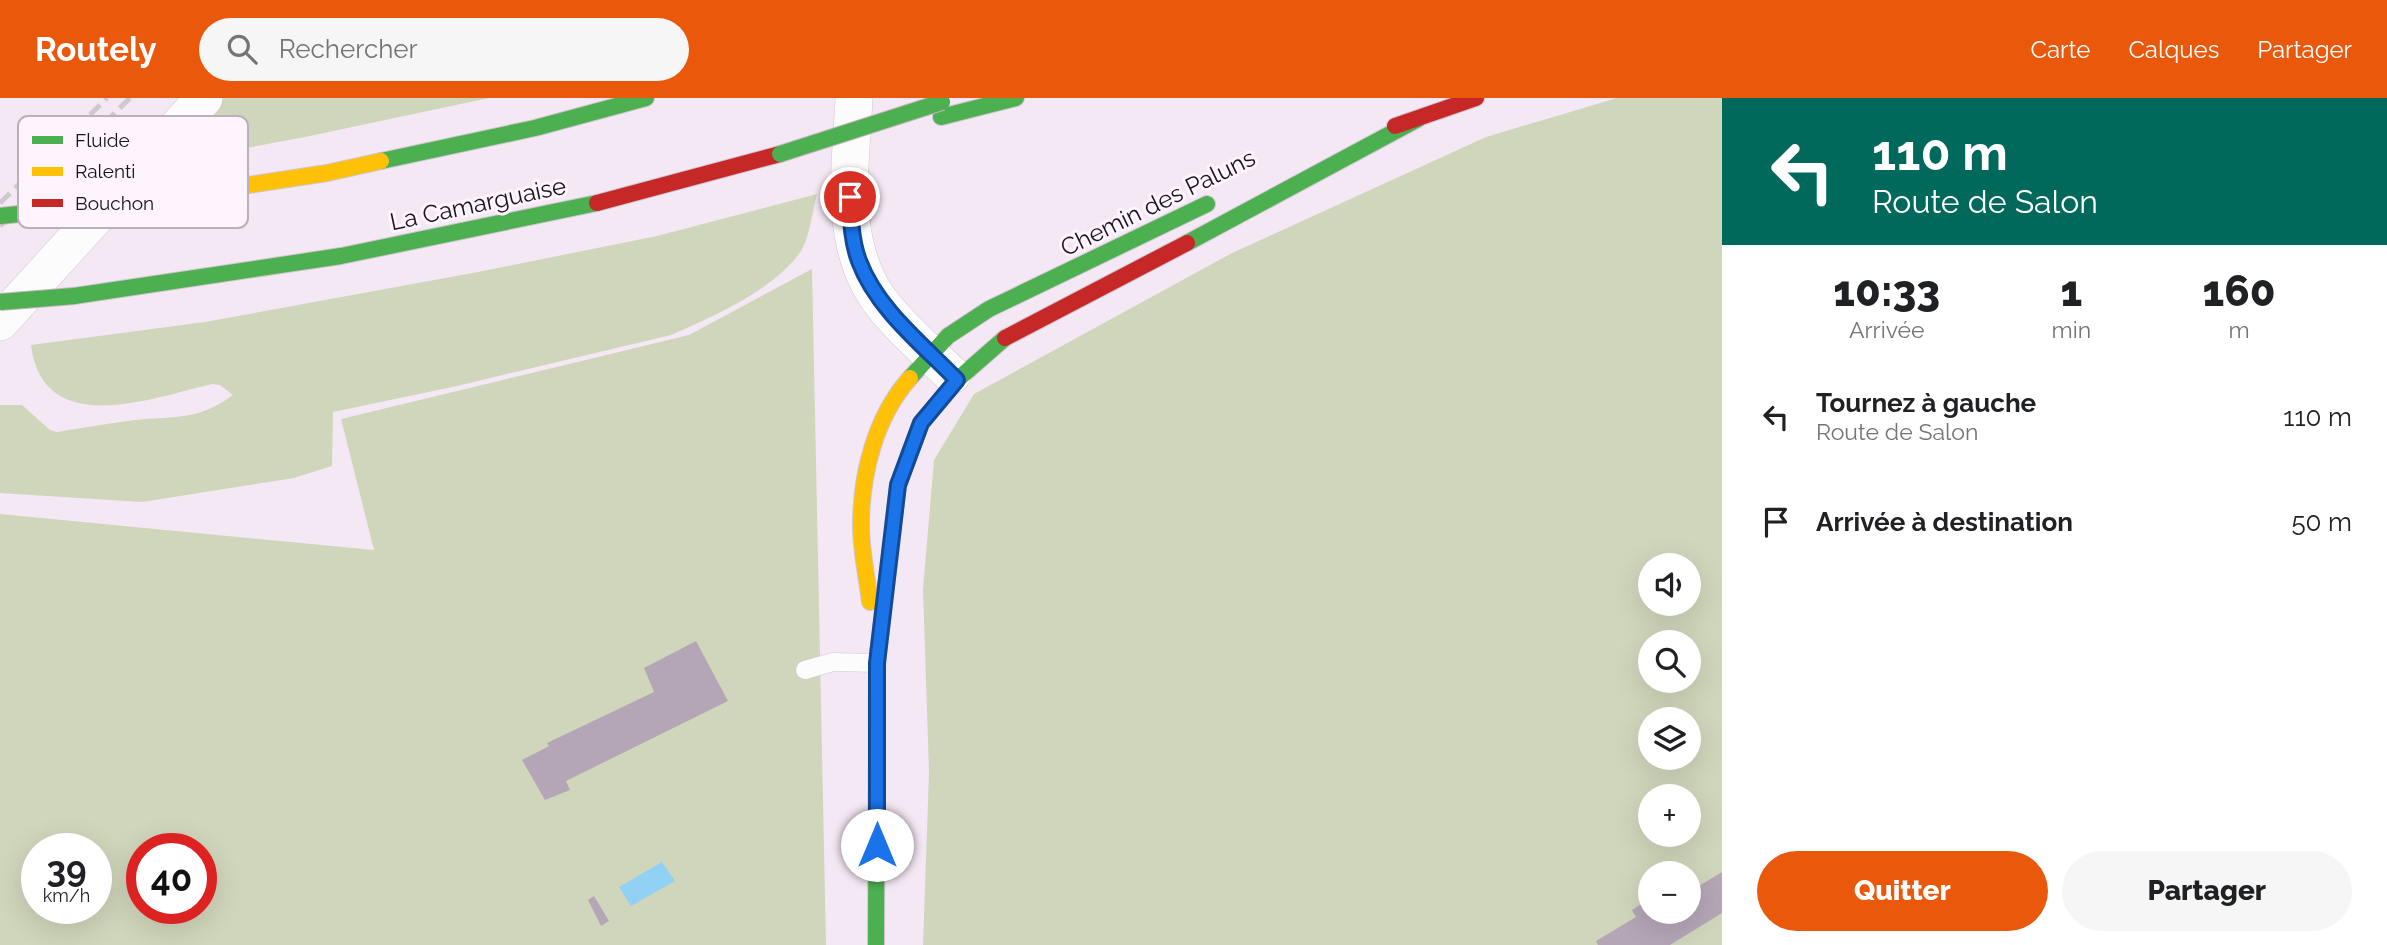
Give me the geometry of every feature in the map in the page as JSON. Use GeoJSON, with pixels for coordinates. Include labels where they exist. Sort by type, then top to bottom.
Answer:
{"type":"FeatureCollection","features":[{"type":"Feature","properties":{"kind":"main road"},"geometry":{"type":"LineString","coordinates":[[248,185],[327,173],[535,128],[646,98]]}},
{"type":"Feature","properties":{"kind":"main road","name":"La Camarguaise"},"geometry":{"type":"LineString","coordinates":[[0,302],[74,296],[341,256],[591,204],[946,106],[1016,98]]}},
{"type":"Feature","properties":{"kind":"main road","name":"Chemin des Paluns"},"geometry":{"type":"LineString","coordinates":[[1330,147],[1476,98]]}},
{"type":"Feature","properties":{"kind":"main road","name":"Chemin des Paluns"},"geometry":{"type":"LineString","coordinates":[[877,663],[898,485],[921,423],[957,380],[1006,337],[1328,169],[1418,119]]}},
{"type":"Feature","properties":{"kind":"main road","name":"Chemin des Paluns"},"geometry":{"type":"LineString","coordinates":[[877,663],[860,527],[866,466],[880,429],[900,390],[948,336],[989,309],[1220,198]]}},
{"type":"Feature","properties":{"kind":"main road"},"geometry":{"type":"LineString","coordinates":[[0,216],[18,214]]}},
{"type":"Feature","properties":{"kind":"main road"},"geometry":{"type":"LineString","coordinates":[[876,945],[877,663]]}},
{"type":"Feature","properties":{"kind":"street"},"geometry":{"type":"LineString","coordinates":[[188,116],[204,98]]}},
{"type":"Feature","properties":{"kind":"street"},"geometry":{"type":"LineString","coordinates":[[855,98],[850,197],[852,231],[859,260],[877,297],[957,380]]}},
{"type":"Feature","properties":{"kind":"street"},"geometry":{"type":"LineString","coordinates":[[0,322],[86,228]]}},
{"type":"Feature","properties":{"kind":"lane"},"geometry":{"type":"LineString","coordinates":[[1063,274],[1078,300]]}},
{"type":"Feature","properties":{"kind":"lane"},"geometry":{"type":"LineString","coordinates":[[805,670],[833,662],[877,663]]}},
{"type":"Feature","properties":{"kind":"green space"},"geometry":{"type":"Polygon","coordinates":[[[216,98],[489,98],[248,148],[248,116],[199,116],[216,98]]]}},
{"type":"Feature","properties":{"kind":"green space"},"geometry":{"type":"Polygon","coordinates":[[[1617,98],[1722,98],[1722,945],[923,945],[929,772],[923,589],[934,460],[974,394],[1232,253],[1486,137],[1617,98]]]}},
{"type":"Feature","properties":{"kind":"green space"},"geometry":{"type":"Polygon","coordinates":[[[817,194],[809,232],[801,251],[775,278],[742,300],[671,335],[457,386],[333,412],[332,466],[294,478],[142,502],[0,493],[0,405],[22,405],[50,430],[57,432],[194,414],[233,395],[220,385],[212,384],[132,403],[78,403],[56,393],[40,375],[31,345],[205,322],[478,272],[657,236],[817,194]]]}},
{"type":"Feature","properties":{"kind":"green space"},"geometry":{"type":"Polygon","coordinates":[[[812,269],[826,945],[0,945],[0,514],[374,550],[341,419],[689,335],[812,269]]]}},
{"type":"Feature","properties":{"kind":"water"},"geometry":{"type":"Polygon","coordinates":[[[662,862],[675,881],[631,906],[619,887],[662,862]]]}},
{"type":"Feature","properties":{"kind":"building"},"geometry":{"type":"Polygon","coordinates":[[[696,641],[728,701],[566,781],[570,790],[545,800],[522,760],[549,746],[547,743],[654,692],[644,668],[696,641]]]}},
{"type":"Feature","properties":{"kind":"building"},"geometry":{"type":"Polygon","coordinates":[[[1722,872],[1722,913],[1670,945],[1598,945],[1596,941],[1636,917],[1632,910],[1638,906],[1638,924],[1701,924],[1701,885],[1722,872]]]}},
{"type":"Feature","properties":{"kind":"building"},"geometry":{"type":"Polygon","coordinates":[[[594,896],[609,921],[601,926],[588,900],[594,896]]]}},
{"type":"Feature","properties":{"kind":"railway"},"geometry":{"type":"LineString","coordinates":[[89,116],[107,98]]}},
{"type":"Feature","properties":{"kind":"railway"},"geometry":{"type":"LineString","coordinates":[[112,116],[130,98]]}},
{"type":"Feature","properties":{"kind":"railway"},"geometry":{"type":"LineString","coordinates":[[0,203],[18,185]]}},
{"type":"Feature","properties":{"kind":"railway"},"geometry":{"type":"LineString","coordinates":[[0,226],[18,208]]}},
{"type":"Feature","properties":{"kind":"traffic: fast"},"geometry":{"type":"LineString","coordinates":[[381,161],[535,128],[646,98]]}},
{"type":"Feature","properties":{"kind":"traffic: fast"},"geometry":{"type":"LineString","coordinates":[[941,117],[1016,98]]}},
{"type":"Feature","properties":{"kind":"traffic: fast"},"geometry":{"type":"LineString","coordinates":[[780,154],[942,102]]}},
{"type":"Feature","properties":{"kind":"traffic: fast"},"geometry":{"type":"LineString","coordinates":[[1187,243],[1418,119]]}},
{"type":"Feature","properties":{"kind":"traffic: fast"},"geometry":{"type":"LineString","coordinates":[[74,296],[341,256],[597,203]]}},
{"type":"Feature","properties":{"kind":"traffic: fast"},"geometry":{"type":"LineString","coordinates":[[910,378],[948,336],[989,309],[1207,204]]}},
{"type":"Feature","properties":{"kind":"traffic: fast"},"geometry":{"type":"LineString","coordinates":[[0,216],[18,214]]}},
{"type":"Feature","properties":{"kind":"traffic: fast"},"geometry":{"type":"LineString","coordinates":[[0,302],[74,296]]}},
{"type":"Feature","properties":{"kind":"traffic: fast"},"geometry":{"type":"LineString","coordinates":[[876,945],[877,663],[898,485],[921,423],[957,380],[1005,338]]}},
{"type":"Feature","properties":{"kind":"traffic: slow"},"geometry":{"type":"LineString","coordinates":[[248,185],[327,173],[381,161]]}},
{"type":"Feature","properties":{"kind":"traffic: slow"},"geometry":{"type":"LineString","coordinates":[[870,602],[861,535],[867,467],[888,410],[910,378]]}},
{"type":"Feature","properties":{"kind":"traffic: jam"},"geometry":{"type":"LineString","coordinates":[[1395,126],[1476,98]]}},
{"type":"Feature","properties":{"kind":"traffic: jam"},"geometry":{"type":"LineString","coordinates":[[597,203],[780,154]]}},
{"type":"Feature","properties":{"kind":"traffic: jam"},"geometry":{"type":"LineString","coordinates":[[1005,338],[1187,243]]}},
{"type":"Feature","properties":{"kind":"route"},"geometry":{"type":"LineString","coordinates":[[850,197],[852,231],[859,260],[877,297],[957,380],[921,423],[898,485],[877,663],[877,845]]}}]}
